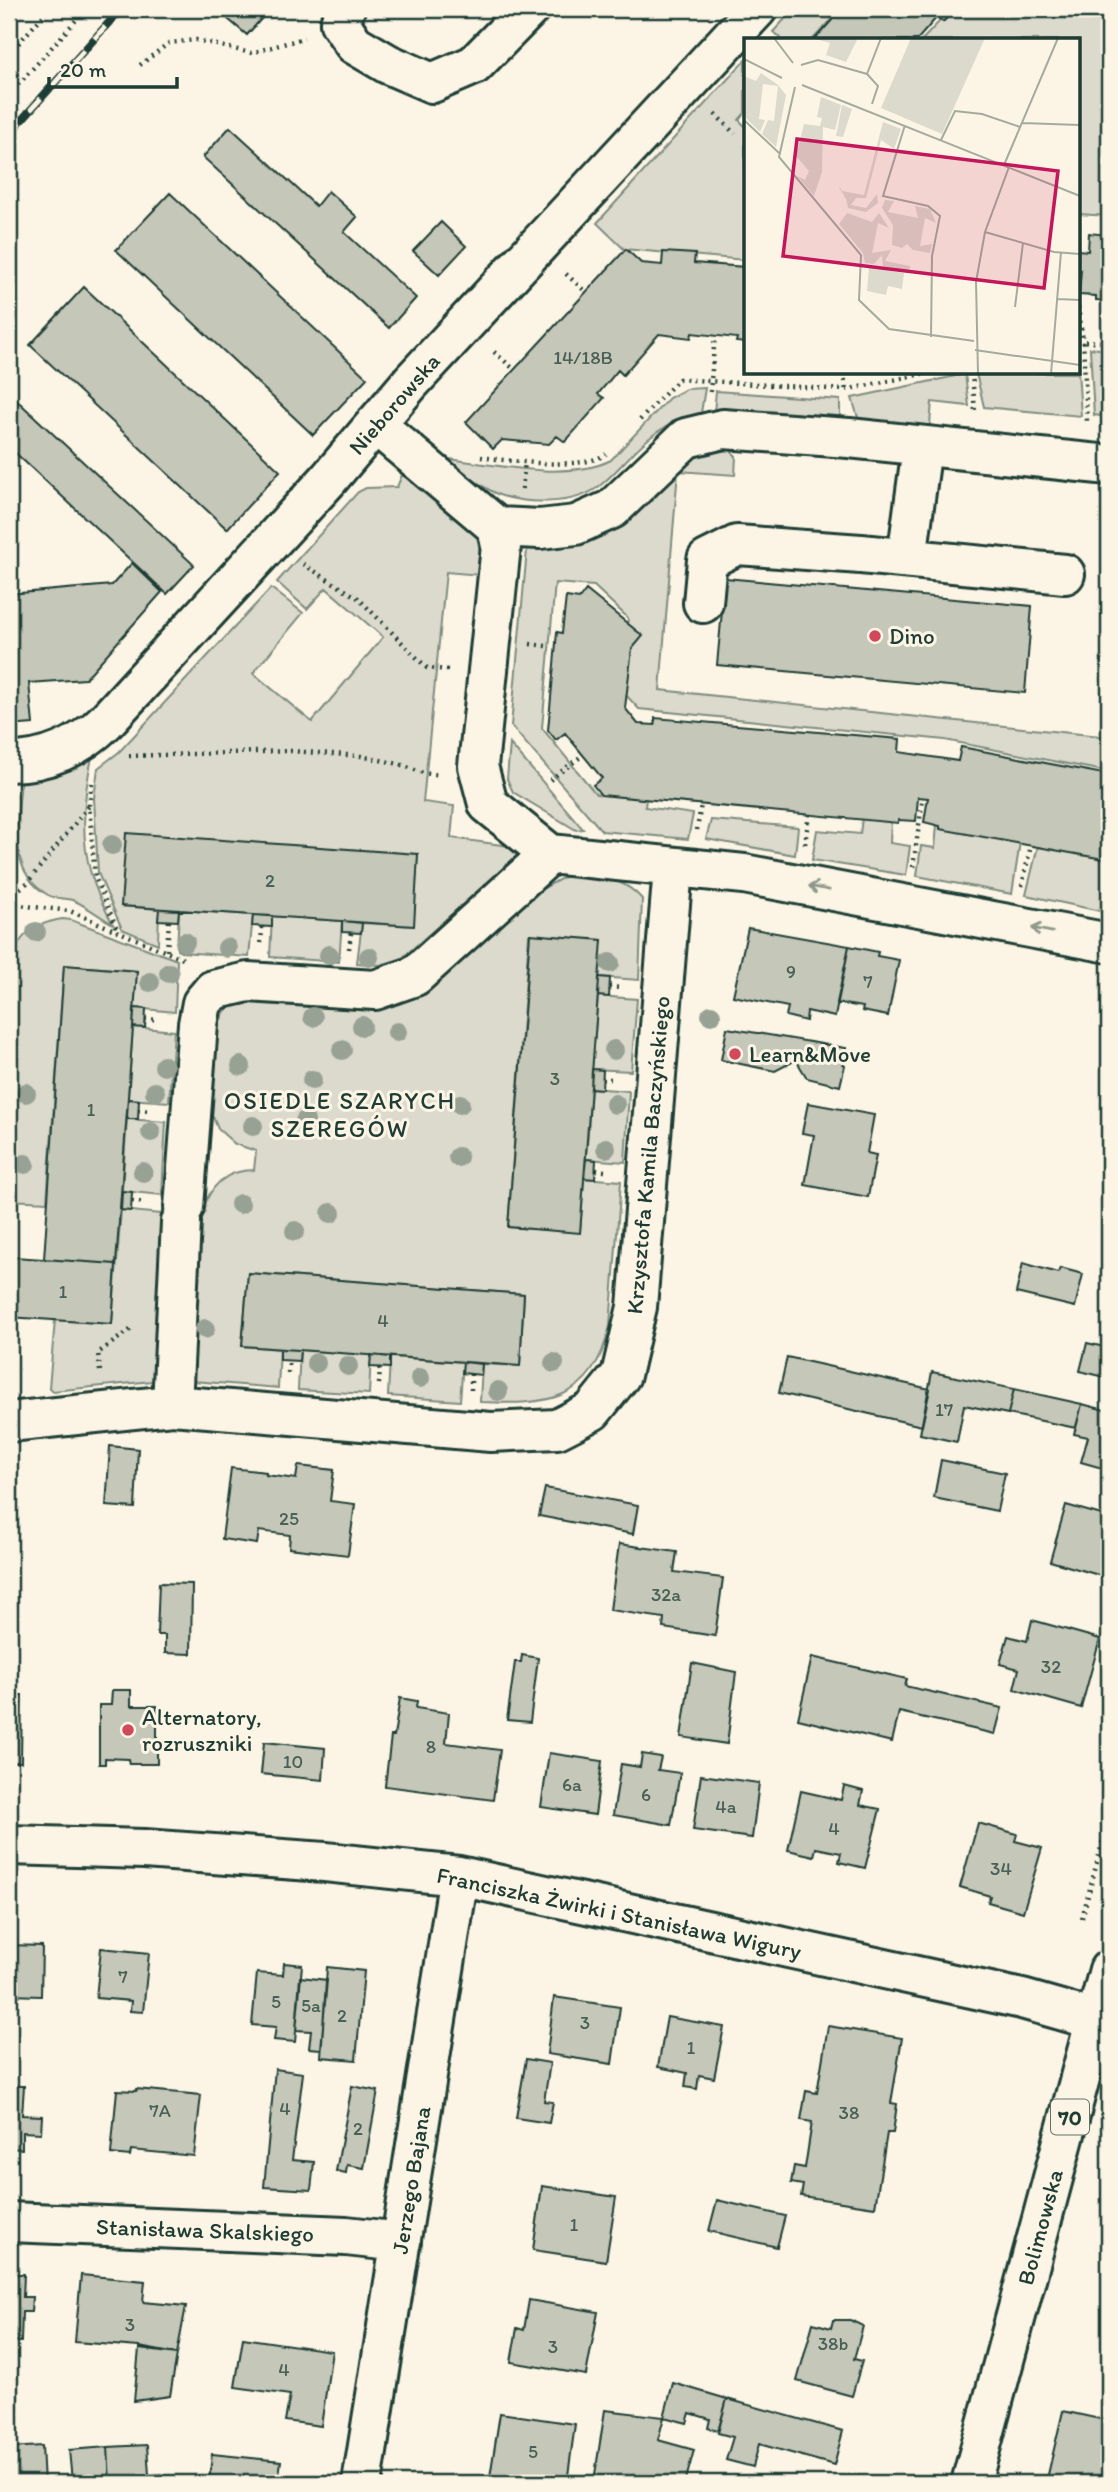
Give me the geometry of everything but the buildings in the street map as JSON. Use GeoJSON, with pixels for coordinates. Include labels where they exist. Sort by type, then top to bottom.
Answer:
{"type":"FeatureCollection","features":[{"type":"Feature","properties":{"kind":"street"},"geometry":{"type":"LineString","coordinates":[[343,16],[355,44],[388,64],[432,83],[474,65],[529,9]]}},
{"type":"Feature","properties":{"kind":"street","name":"Nieborowska"},"geometry":{"type":"LineString","coordinates":[[9,762],[31,762],[71,747],[94,745],[375,424],[551,229],[757,9]]}},
{"type":"Feature","properties":{"kind":"street"},"geometry":{"type":"LineString","coordinates":[[375,424],[497,527],[540,529],[576,525],[611,509],[686,438],[723,429],[849,438],[1097,463]]}},
{"type":"Feature","properties":{"kind":"street"},"geometry":{"type":"LineString","coordinates":[[907,558],[922,447]]}},
{"type":"Feature","properties":{"kind":"street"},"geometry":{"type":"LineString","coordinates":[[497,527],[501,546],[478,766],[488,804],[550,854],[744,874],[1109,943]]}},
{"type":"Feature","properties":{"kind":"street"},"geometry":{"type":"LineString","coordinates":[[703,603],[707,559],[737,545],[1065,574]]}},
{"type":"Feature","properties":{"kind":"street"},"geometry":{"type":"LineString","coordinates":[[172,1405],[182,1214],[202,1003],[213,990],[248,982],[375,989],[415,976],[550,854]]}},
{"type":"Feature","properties":{"kind":"street","name":"Krzysztofa Kamila Baczyńskiego"},"geometry":{"type":"LineString","coordinates":[[9,1422],[172,1405],[491,1432],[557,1429],[592,1412],[621,1375],[637,1307],[673,868]]}},
{"type":"Feature","properties":{"kind":"street","name":"Franciszka Żwirki i Stanisława Wigury"},"geometry":{"type":"LineString","coordinates":[[9,1845],[144,1849],[325,1861],[459,1876],[1022,1999],[1096,2020]]}},
{"type":"Feature","properties":{"kind":"street","name":"Jerzego Bajana"},"geometry":{"type":"LineString","coordinates":[[362,2483],[459,1876]]}},
{"type":"Feature","properties":{"kind":"street","name":"Bolimowska"},"geometry":{"type":"LineString","coordinates":[[971,2483],[1109,1975]]}},
{"type":"Feature","properties":{"kind":"street","name":"Stanisława Skalskiego"},"geometry":{"type":"LineString","coordinates":[[9,2222],[346,2236],[401,2242]]}},
{"type":"Feature","properties":{"kind":"path"},"geometry":{"type":"LineString","coordinates":[[9,54],[49,9]]}},
{"type":"Feature","properties":{"kind":"path"},"geometry":{"type":"LineString","coordinates":[[9,95],[86,9]]}},
{"type":"Feature","properties":{"kind":"path"},"geometry":{"type":"LineString","coordinates":[[140,65],[169,43],[196,40],[251,53],[294,43],[343,16]]}},
{"type":"Feature","properties":{"kind":"path"},"geometry":{"type":"LineString","coordinates":[[710,109],[736,134]]}},
{"type":"Feature","properties":{"kind":"path"},"geometry":{"type":"LineString","coordinates":[[562,270],[586,292]]}},
{"type":"Feature","properties":{"kind":"path"},"geometry":{"type":"LineString","coordinates":[[708,431],[715,336]]}},
{"type":"Feature","properties":{"kind":"path"},"geometry":{"type":"LineString","coordinates":[[1097,463],[1088,416],[1080,341],[1109,342]]}},
{"type":"Feature","properties":{"kind":"path"},"geometry":{"type":"LineString","coordinates":[[490,348],[514,370]]}},
{"type":"Feature","properties":{"kind":"path"},"geometry":{"type":"LineString","coordinates":[[271,541],[318,575],[358,598],[427,668],[488,675]]}},
{"type":"Feature","properties":{"kind":"path"},"geometry":{"type":"LineString","coordinates":[[118,931],[95,877],[89,805],[94,745],[144,756],[290,751],[361,756],[399,764],[423,773],[481,778]]}},
{"type":"Feature","properties":{"kind":"path"},"geometry":{"type":"LineString","coordinates":[[550,780],[583,755]]}},
{"type":"Feature","properties":{"kind":"path"},"geometry":{"type":"LineString","coordinates":[[913,869],[923,797]]}},
{"type":"Feature","properties":{"kind":"path"},"geometry":{"type":"LineString","coordinates":[[9,897],[27,883],[89,805]]}},
{"type":"Feature","properties":{"kind":"path"},"geometry":{"type":"LineString","coordinates":[[804,850],[809,814]]}},
{"type":"Feature","properties":{"kind":"path"},"geometry":{"type":"LineString","coordinates":[[1021,889],[1031,845]]}},
{"type":"Feature","properties":{"kind":"path"},"geometry":{"type":"LineString","coordinates":[[9,904],[70,911],[183,958]]}},
{"type":"Feature","properties":{"kind":"path"},"geometry":{"type":"LineString","coordinates":[[167,951],[169,920]]}},
{"type":"Feature","properties":{"kind":"path"},"geometry":{"type":"LineString","coordinates":[[102,1381],[98,1353],[141,1322]]}},
{"type":"Feature","properties":{"kind":"path"},"geometry":{"type":"LineString","coordinates":[[1082,1918],[1109,1818]]}},
{"type":"Feature","properties":{"kind":"shaded area"},"geometry":{"type":"Polygon","coordinates":[[[794,9],[842,9],[814,38],[780,38],[773,32],[794,9]]]}},
{"type":"Feature","properties":{"kind":"shaded area"},"geometry":{"type":"Polygon","coordinates":[[[951,9],[1029,9],[1109,17],[1109,216],[1080,214],[1080,38],[924,38],[951,9]]]}},
{"type":"Feature","properties":{"kind":"shaded area"},"geometry":{"type":"Polygon","coordinates":[[[744,61],[744,114],[739,120],[744,125],[744,260],[624,249],[597,223],[744,61]]]}},
{"type":"Feature","properties":{"kind":"shaded area"},"geometry":{"type":"Polygon","coordinates":[[[1090,348],[1109,350],[1109,417],[1094,415],[1090,348]]]}},
{"type":"Feature","properties":{"kind":"shaded area"},"geometry":{"type":"Polygon","coordinates":[[[965,374],[969,406],[932,402],[930,424],[925,430],[860,424],[852,398],[965,374]]]}},
{"type":"Feature","properties":{"kind":"shaded area"},"geometry":{"type":"Polygon","coordinates":[[[976,374],[1078,374],[1081,416],[984,407],[976,374]]]}},
{"type":"Feature","properties":{"kind":"shaded area"},"geometry":{"type":"Polygon","coordinates":[[[705,388],[701,413],[658,432],[597,488],[575,498],[525,501],[502,496],[442,458],[528,470],[573,470],[593,466],[611,460],[669,398],[686,389],[705,388]]]}},
{"type":"Feature","properties":{"kind":"shaded area"},"geometry":{"type":"Polygon","coordinates":[[[716,391],[840,400],[840,422],[714,412],[716,391]]]}},
{"type":"Feature","properties":{"kind":"shaded area"},"geometry":{"type":"Polygon","coordinates":[[[715,447],[728,448],[736,456],[735,475],[678,471],[660,690],[1109,737],[1109,772],[945,740],[639,709],[621,690],[628,618],[594,586],[555,583],[542,728],[596,794],[646,799],[645,807],[693,814],[688,839],[602,831],[511,726],[527,550],[689,455],[715,447]]]}},
{"type":"Feature","properties":{"kind":"shaded area"},"geometry":{"type":"Polygon","coordinates":[[[402,475],[455,511],[472,528],[480,551],[480,575],[446,572],[423,802],[454,806],[451,838],[509,846],[517,856],[401,959],[380,965],[357,963],[362,923],[413,926],[418,854],[121,906],[159,909],[158,944],[122,929],[98,873],[94,798],[98,768],[119,752],[271,588],[303,613],[253,673],[312,722],[383,637],[326,588],[307,609],[277,582],[358,492],[366,488],[397,487],[402,475]]]}},
{"type":"Feature","properties":{"kind":"shaded area"},"geometry":{"type":"Polygon","coordinates":[[[510,744],[583,829],[576,830],[513,792],[507,779],[510,744]]]}},
{"type":"Feature","properties":{"kind":"shaded area"},"geometry":{"type":"Polygon","coordinates":[[[93,753],[87,783],[85,844],[93,880],[113,924],[75,901],[51,897],[35,885],[20,859],[18,844],[21,780],[93,753]]]}},
{"type":"Feature","properties":{"kind":"shaded area"},"geometry":{"type":"Polygon","coordinates":[[[862,818],[891,821],[890,843],[910,846],[906,875],[812,860],[817,830],[860,834],[862,818]]]}},
{"type":"Feature","properties":{"kind":"shaded area"},"geometry":{"type":"Polygon","coordinates":[[[711,820],[798,827],[795,855],[706,839],[711,820]]]}},
{"type":"Feature","properties":{"kind":"shaded area"},"geometry":{"type":"Polygon","coordinates":[[[937,825],[1020,842],[1012,894],[917,876],[921,846],[935,848],[937,825]]]}},
{"type":"Feature","properties":{"kind":"shaded area"},"geometry":{"type":"Polygon","coordinates":[[[1038,846],[1109,860],[1109,913],[1026,895],[1038,846]]]}},
{"type":"Feature","properties":{"kind":"shaded area"},"geometry":{"type":"Polygon","coordinates":[[[578,875],[621,883],[642,899],[639,980],[599,977],[601,940],[529,935],[508,1227],[580,1232],[584,1178],[621,1181],[610,1326],[592,1371],[579,1385],[546,1400],[480,1402],[482,1364],[520,1366],[524,1294],[248,1273],[242,1346],[280,1349],[278,1388],[193,1381],[202,1212],[209,1194],[220,1181],[235,1173],[254,1170],[256,1151],[235,1144],[218,1129],[208,1105],[214,1033],[225,1011],[247,996],[385,1005],[399,1003],[423,993],[540,890],[564,877],[578,875]]]}},
{"type":"Feature","properties":{"kind":"shaded area"},"geometry":{"type":"Polygon","coordinates":[[[179,910],[253,915],[249,957],[177,950],[179,910]]]}},
{"type":"Feature","properties":{"kind":"shaded area"},"geometry":{"type":"Polygon","coordinates":[[[272,916],[342,921],[339,962],[270,957],[272,916]]]}},
{"type":"Feature","properties":{"kind":"shaded area"},"geometry":{"type":"Polygon","coordinates":[[[63,919],[177,960],[175,1012],[134,1008],[137,971],[64,965],[47,1202],[9,1200],[11,962],[19,943],[32,930],[51,921],[63,919]]]}},
{"type":"Feature","properties":{"kind":"shaded area"},"geometry":{"type":"Polygon","coordinates":[[[598,996],[637,999],[631,1071],[592,1069],[598,996]]]}},
{"type":"Feature","properties":{"kind":"shaded area"},"geometry":{"type":"Polygon","coordinates":[[[133,1027],[174,1031],[169,1102],[128,1099],[133,1027]]]}},
{"type":"Feature","properties":{"kind":"shaded area"},"geometry":{"type":"Polygon","coordinates":[[[591,1088],[629,1091],[625,1162],[586,1159],[591,1088]]]}},
{"type":"Feature","properties":{"kind":"shaded area"},"geometry":{"type":"Polygon","coordinates":[[[127,1119],[166,1122],[162,1195],[122,1191],[127,1119]]]}},
{"type":"Feature","properties":{"kind":"shaded area"},"geometry":{"type":"Polygon","coordinates":[[[121,1210],[171,1215],[162,1380],[53,1391],[49,1388],[55,1320],[112,1324],[121,1210]]]}},
{"type":"Feature","properties":{"kind":"shaded area"},"geometry":{"type":"Polygon","coordinates":[[[300,1350],[371,1355],[369,1394],[298,1390],[300,1350]]]}},
{"type":"Feature","properties":{"kind":"shaded area"},"geometry":{"type":"Polygon","coordinates":[[[390,1357],[463,1362],[460,1401],[388,1396],[390,1357]]]}},
{"type":"Feature","properties":{"kind":"railway"},"geometry":{"type":"LineString","coordinates":[[9,14],[13,9]]}},
{"type":"Feature","properties":{"kind":"railway"},"geometry":{"type":"LineString","coordinates":[[9,134],[121,9]]}},
{"type":"Feature","properties":{"kind":"place","name":"Dino"},"geometry":{"type":"Point","coordinates":[875,636]}},
{"type":"Feature","properties":{"kind":"place","name":"Learn&Move"},"geometry":{"type":"Point","coordinates":[735,1054]}},
{"type":"Feature","properties":{"kind":"place","name":"Alternatory, rozruszniki"},"geometry":{"type":"Point","coordinates":[128,1730]}},
{"type":"Feature","properties":{"kind":"district","name":"OSIEDLE SZARYCH SZEREGÓW"},"geometry":{"type":"Point","coordinates":[340,1114]}}]}
